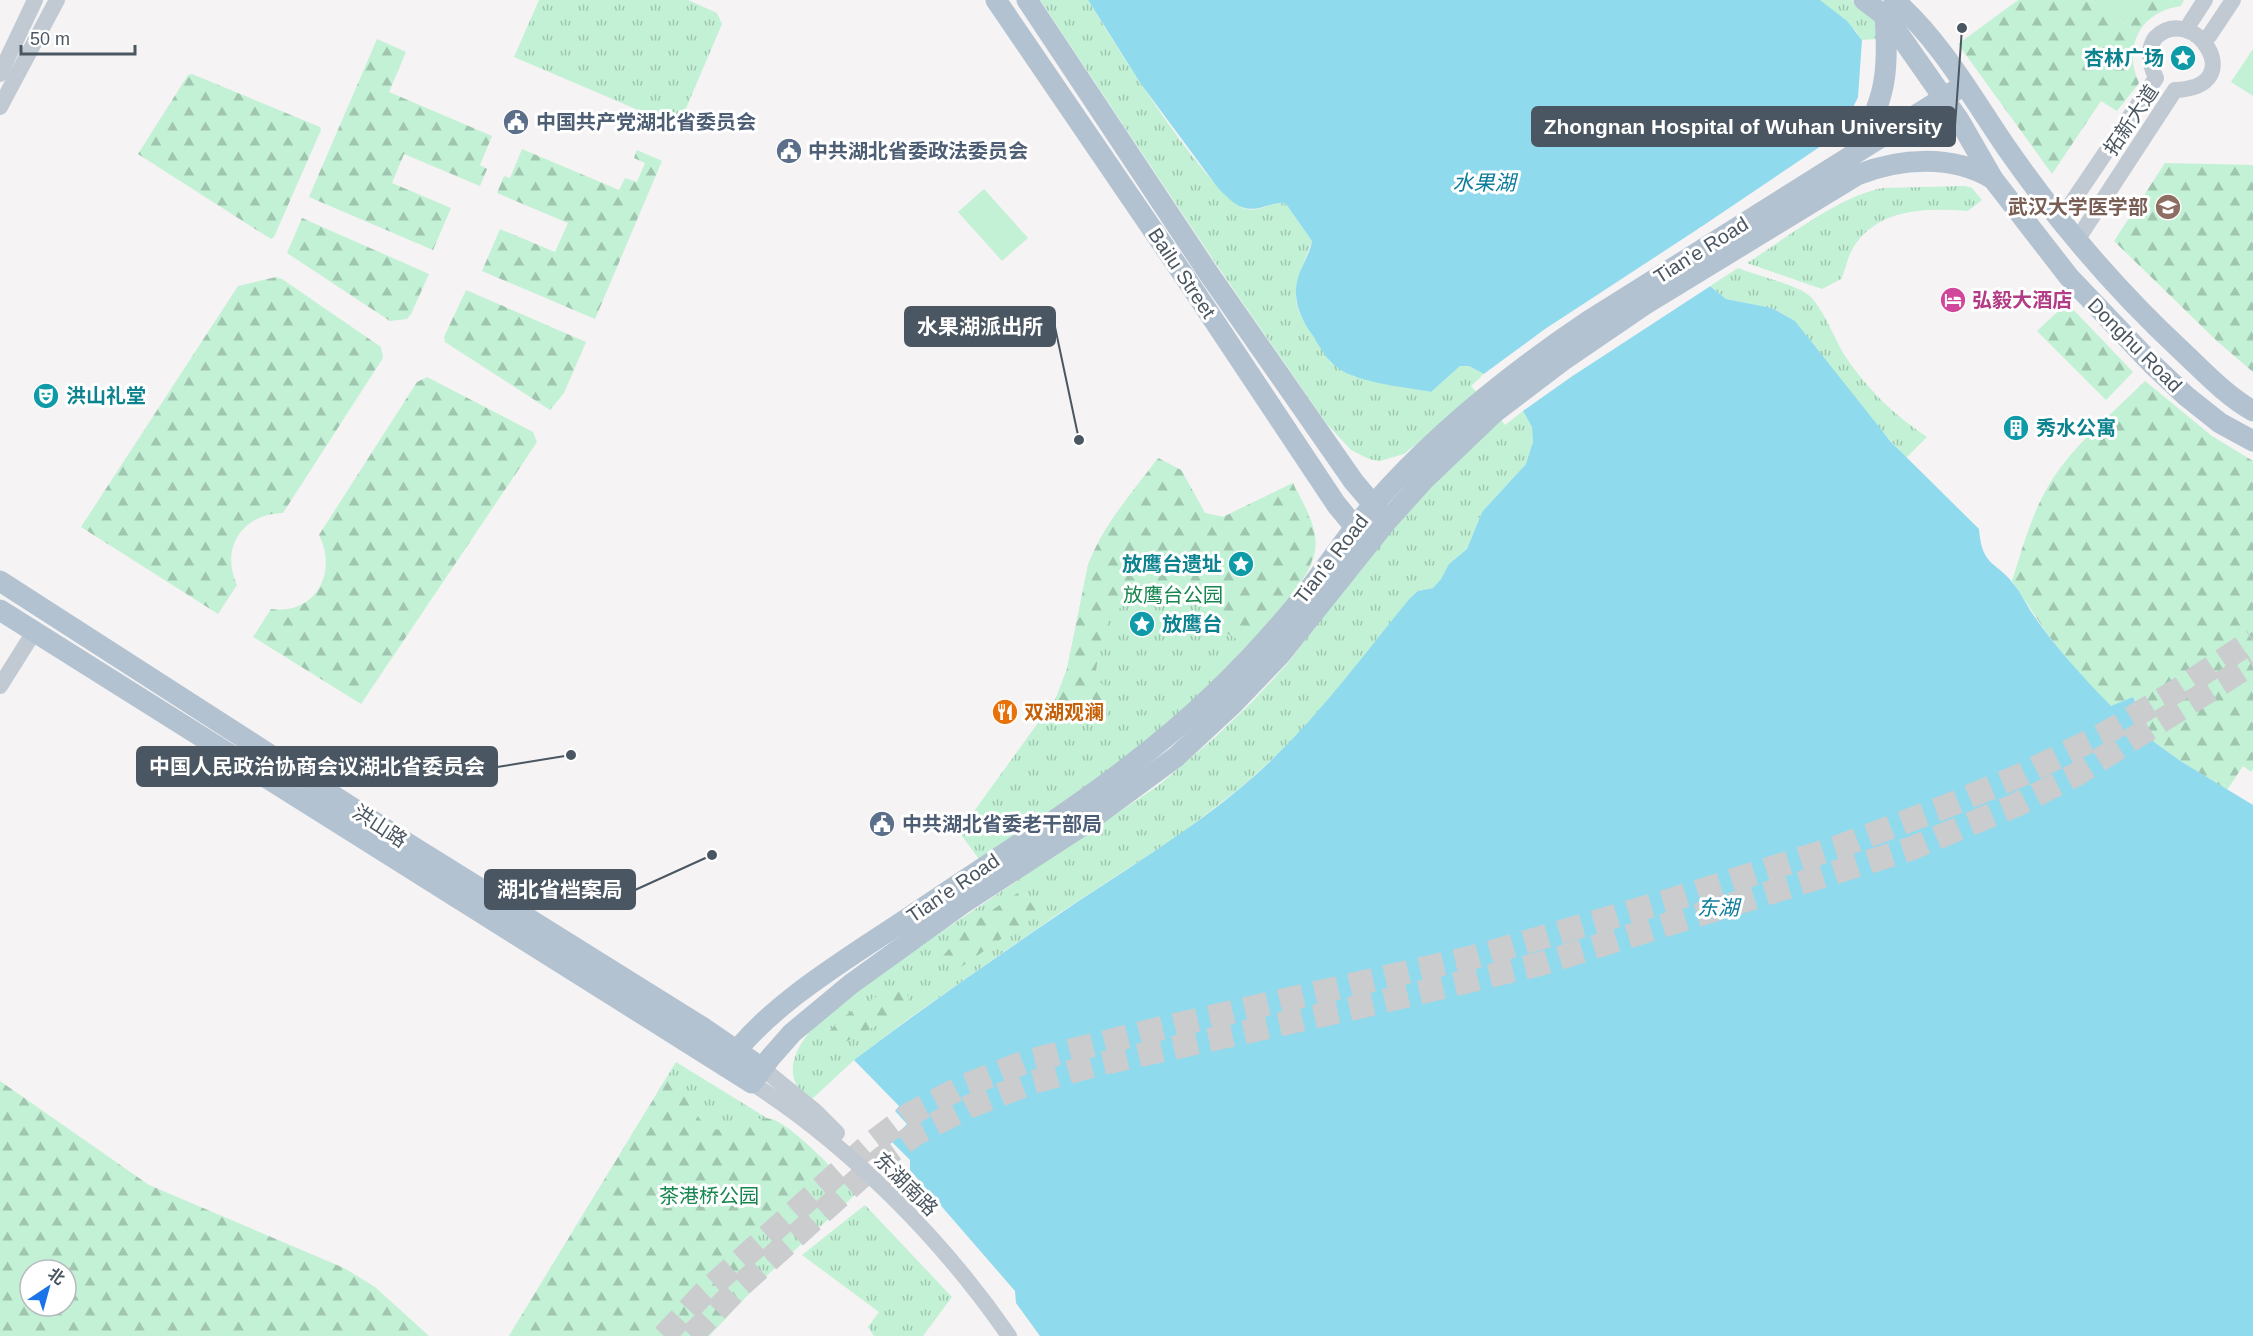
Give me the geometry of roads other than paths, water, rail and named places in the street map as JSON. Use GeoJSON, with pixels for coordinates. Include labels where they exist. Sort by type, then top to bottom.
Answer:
{"type":"FeatureCollection","features":[{"type":"Feature","properties":{"kind":"main road","name":"Bailu Street"},"geometry":{"type":"LineString","coordinates":[[996,0],[1336,504],[1362,536]]}},
{"type":"Feature","properties":{"kind":"main road","name":"Bailu Street"},"geometry":{"type":"LineString","coordinates":[[1027,0],[1207,271],[1354,482],[1380,513]]}},
{"type":"Feature","properties":{"kind":"main road","name":"Donghu Road"},"geometry":{"type":"LineString","coordinates":[[1864,0],[1889,8],[1924,29],[2028,178],[2108,277],[2224,391],[2253,411]]}},
{"type":"Feature","properties":{"kind":"main road","name":"Donghu Road"},"geometry":{"type":"LineString","coordinates":[[1889,8],[1993,179],[2069,277],[2152,364],[2186,396],[2220,423],[2253,441]]}},
{"type":"Feature","properties":{"kind":"main road"},"geometry":{"type":"LineString","coordinates":[[1853,154],[1879,107],[1887,68],[1889,8]]}},
{"type":"Feature","properties":{"kind":"main road","name":"Tian'e Road"},"geometry":{"type":"LineString","coordinates":[[1716,250],[1853,154],[1964,85]]}},
{"type":"Feature","properties":{"kind":"main road","name":"Tian'e Road"},"geometry":{"type":"LineString","coordinates":[[757,1076],[792,1033],[851,984],[962,904],[1082,826],[1176,757],[1234,703],[1280,655],[1362,536],[1429,445],[1488,406],[1554,344],[1716,250],[1876,168],[1917,162],[1938,162],[1978,170],[1993,179]]}},
{"type":"Feature","properties":{"kind":"main road","name":"Tian'e Road"},"geometry":{"type":"LineString","coordinates":[[730,1058],[765,1020],[830,972],[1068,811],[1165,739],[1220,688],[1362,536]]}},
{"type":"Feature","properties":{"kind":"main road","name":"洪山路"},"geometry":{"type":"LineString","coordinates":[[0,581],[417,849],[757,1076]]}},
{"type":"Feature","properties":{"kind":"main road","name":"洪山路"},"geometry":{"type":"LineString","coordinates":[[0,610],[730,1058]]}},
{"type":"Feature","properties":{"kind":"street"},"geometry":{"type":"LineString","coordinates":[[0,74],[35,0]]}},
{"type":"Feature","properties":{"kind":"street"},"geometry":{"type":"LineString","coordinates":[[0,107],[57,0]]}},
{"type":"Feature","properties":{"kind":"street"},"geometry":{"type":"LineString","coordinates":[[2205,0],[2190,23],[2209,36],[2233,0]]}},
{"type":"Feature","properties":{"kind":"street","name":"拓新大道"},"geometry":{"type":"LineString","coordinates":[[2060,220],[2156,78],[2150,56],[2156,36],[2172,24],[2190,23]]}},
{"type":"Feature","properties":{"kind":"street","name":"拓新大道"},"geometry":{"type":"LineString","coordinates":[[2077,240],[2175,90],[2200,85],[2212,72],[2216,56],[2209,36]]}},
{"type":"Feature","properties":{"kind":"street"},"geometry":{"type":"LineString","coordinates":[[0,686],[34,632]]}},
{"type":"Feature","properties":{"kind":"street","name":"东湖南路"},"geometry":{"type":"LineString","coordinates":[[757,1076],[790,1108],[829,1139],[906,1212],[979,1293],[1009,1336]]}},
{"type":"Feature","properties":{"kind":"water","name":"东湖"},"geometry":{"type":"Polygon","coordinates":[[[1088,0],[1820,0],[1847,21],[1862,40],[1858,97],[1844,125],[1821,146],[1698,229],[1692,241],[1710,286],[1726,299],[1772,308],[1795,321],[1891,442],[1979,529],[1987,558],[2009,578],[2058,648],[2111,706],[2133,697],[2154,742],[2182,762],[2253,805],[2253,1336],[1040,1336],[1016,1303],[1015,1291],[910,1170],[910,1160],[891,1141],[907,1124],[895,1111],[899,1106],[854,1060],[981,968],[1199,820],[1244,785],[1311,719],[1410,598],[1418,591],[1433,588],[1449,564],[1467,549],[1482,512],[1526,464],[1533,442],[1532,427],[1523,411],[1484,374],[1469,366],[1460,366],[1431,392],[1357,377],[1330,362],[1306,325],[1297,302],[1297,282],[1312,241],[1286,204],[1245,208],[1234,203],[1218,188],[1141,84],[1088,0]]]}},
{"type":"Feature","properties":{"kind":"tunnel"},"geometry":{"type":"LineString","coordinates":[[664,1336],[703,1294],[868,1146],[910,1114],[964,1086],[1025,1062],[1158,1029],[1478,956],[1671,900],[1838,847],[2021,775],[2104,734],[2178,690],[2253,640]]}},
{"type":"Feature","properties":{"kind":"tunnel"},"geometry":{"type":"LineString","coordinates":[[691,1336],[740,1286],[881,1159],[917,1133],[968,1107],[1033,1082],[1095,1065],[1540,964],[1910,849],[2016,805],[2077,774],[2253,663]]}},
{"type":"Feature","properties":{"kind":"place","name":"Zhongnan Hospital of Wuhan University"},"geometry":{"type":"Point","coordinates":[1962,28]}},
{"type":"Feature","properties":{"kind":"place","name":"杏林广场"},"geometry":{"type":"Point","coordinates":[2183,58]}},
{"type":"Feature","properties":{"kind":"place","name":"中国共产党湖北省委员会"},"geometry":{"type":"Point","coordinates":[516,122]}},
{"type":"Feature","properties":{"kind":"place","name":"中共湖北省委政法委员会"},"geometry":{"type":"Point","coordinates":[789,151]}},
{"type":"Feature","properties":{"kind":"place","name":"武汉大学医学部"},"geometry":{"type":"Point","coordinates":[2168,207]}},
{"type":"Feature","properties":{"kind":"place","name":"弘毅大酒店"},"geometry":{"type":"Point","coordinates":[1953,300]}},
{"type":"Feature","properties":{"kind":"place","name":"洪山礼堂"},"geometry":{"type":"Point","coordinates":[46,396]}},
{"type":"Feature","properties":{"kind":"place","name":"秀水公寓"},"geometry":{"type":"Point","coordinates":[2016,428]}},
{"type":"Feature","properties":{"kind":"place","name":"水果湖派出所"},"geometry":{"type":"Point","coordinates":[1079,440]}},
{"type":"Feature","properties":{"kind":"place","name":"放鹰台遗址"},"geometry":{"type":"Point","coordinates":[1241,564]}},
{"type":"Feature","properties":{"kind":"place","name":"放鹰台"},"geometry":{"type":"Point","coordinates":[1142,624]}},
{"type":"Feature","properties":{"kind":"place","name":"双湖观澜"},"geometry":{"type":"Point","coordinates":[1005,712]}},
{"type":"Feature","properties":{"kind":"place","name":"中国人民政治协商会议湖北省委员会"},"geometry":{"type":"Point","coordinates":[571,755]}},
{"type":"Feature","properties":{"kind":"place","name":"中共湖北省委老干部局"},"geometry":{"type":"Point","coordinates":[882,824]}},
{"type":"Feature","properties":{"kind":"place","name":"湖北省档案局"},"geometry":{"type":"Point","coordinates":[712,855]}},
{"type":"Feature","properties":{"kind":"water label","name":"水果湖"},"geometry":{"type":"Point","coordinates":[1484,182]}},
{"type":"Feature","properties":{"kind":"park label","name":"放鹰台公园"},"geometry":{"type":"Point","coordinates":[1173,595]}},
{"type":"Feature","properties":{"kind":"park label","name":"茶港桥公园"},"geometry":{"type":"Point","coordinates":[709,1196]}}]}
